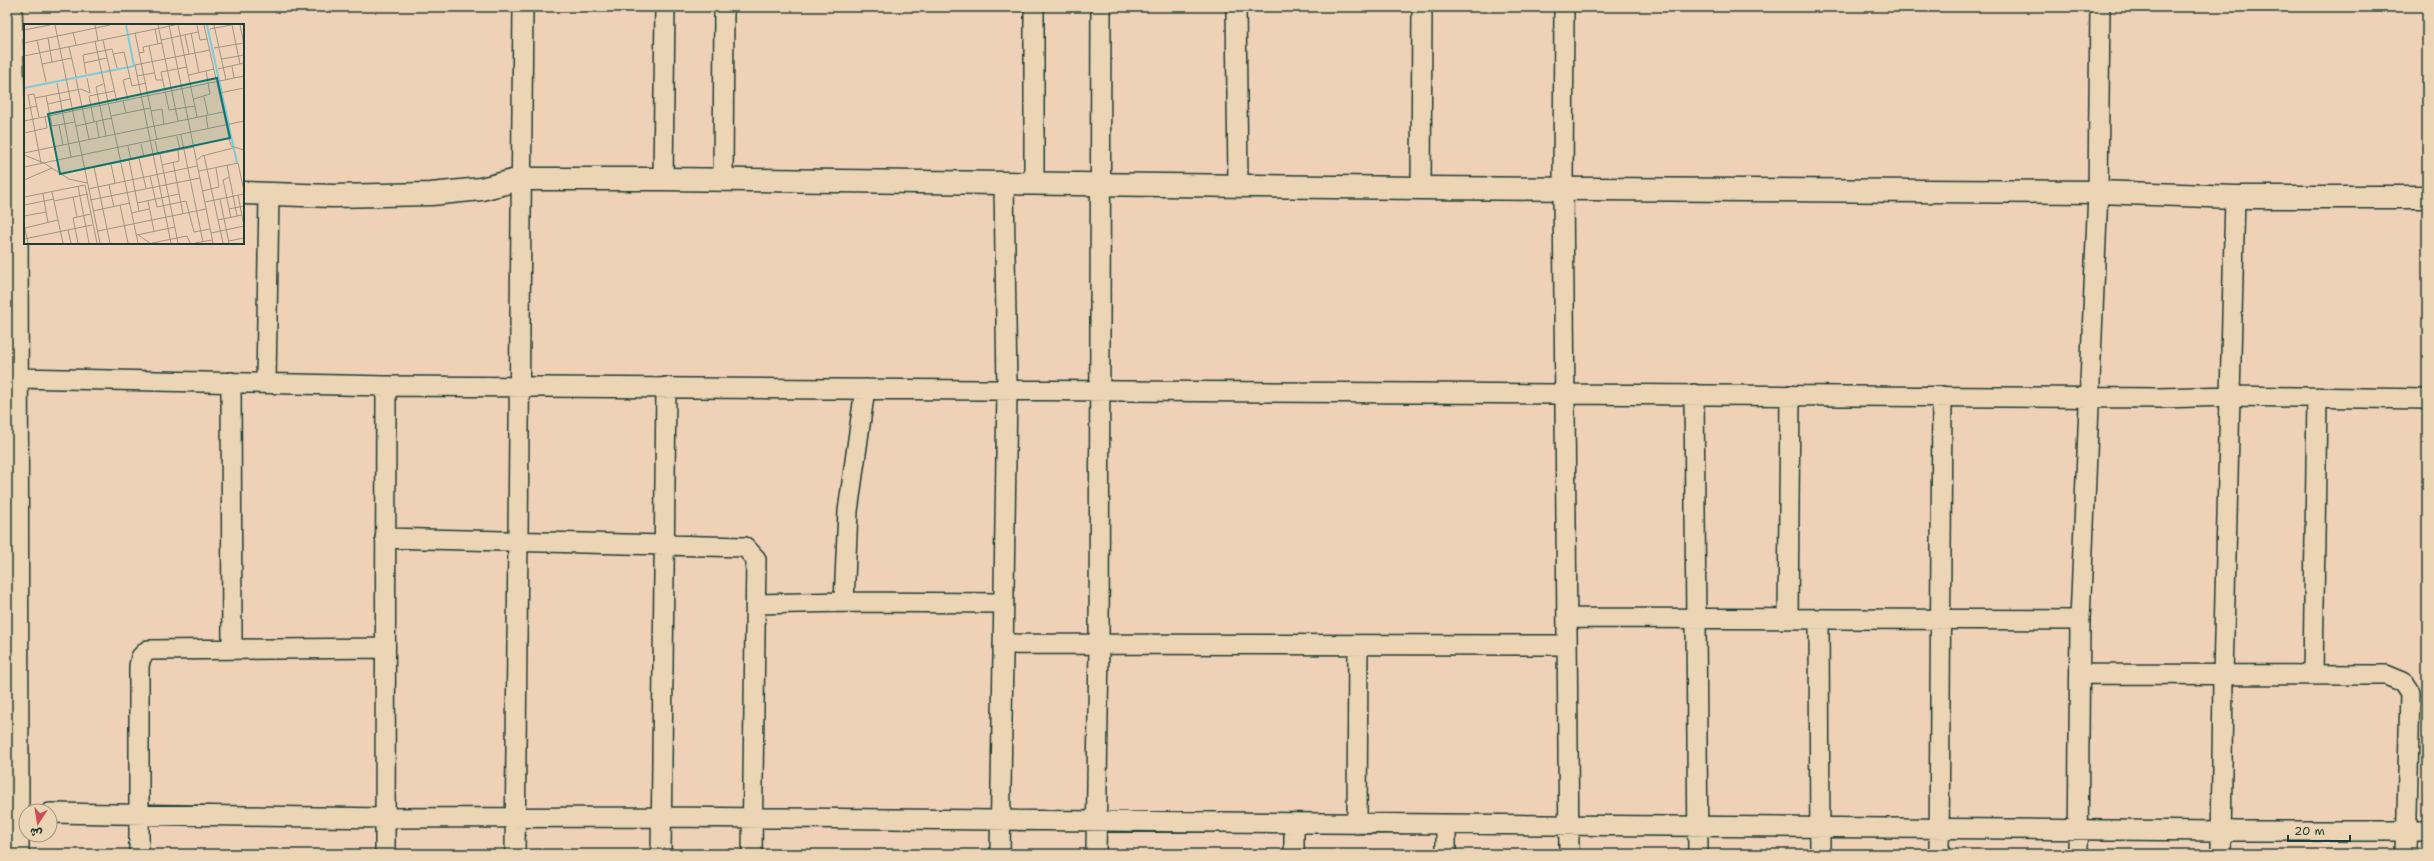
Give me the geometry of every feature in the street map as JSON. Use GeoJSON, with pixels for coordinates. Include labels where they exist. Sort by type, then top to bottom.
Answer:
{"type":"FeatureCollection","features":[{"type":"Feature","properties":{"kind":"street"},"geometry":{"type":"LineString","coordinates":[[12,7],[17,188],[18,378],[12,647],[18,854]]}},
{"type":"Feature","properties":{"kind":"street"},"geometry":{"type":"LineString","coordinates":[[515,854],[520,541],[519,386],[523,7]]}},
{"type":"Feature","properties":{"kind":"street"},"geometry":{"type":"LineString","coordinates":[[663,179],[665,7]]}},
{"type":"Feature","properties":{"kind":"street"},"geometry":{"type":"LineString","coordinates":[[723,181],[724,7]]}},
{"type":"Feature","properties":{"kind":"street"},"geometry":{"type":"LineString","coordinates":[[1034,7],[1034,183]]}},
{"type":"Feature","properties":{"kind":"street"},"geometry":{"type":"LineString","coordinates":[[1096,854],[1099,644],[1099,184],[1101,7]]}},
{"type":"Feature","properties":{"kind":"street"},"geometry":{"type":"LineString","coordinates":[[1236,7],[1238,184]]}},
{"type":"Feature","properties":{"kind":"street"},"geometry":{"type":"LineString","coordinates":[[1421,188],[1422,7]]}},
{"type":"Feature","properties":{"kind":"street"},"geometry":{"type":"LineString","coordinates":[[1564,7],[1563,188],[1569,854]]}},
{"type":"Feature","properties":{"kind":"street"},"geometry":{"type":"LineString","coordinates":[[2078,854],[2080,620],[2098,192],[2100,7]]}},
{"type":"Feature","properties":{"kind":"street"},"geometry":{"type":"LineString","coordinates":[[244,193],[333,196],[432,194],[481,189],[521,179],[663,179],[723,181],[1238,184],[1421,188],[2098,192],[2235,197],[2427,197]]}},
{"type":"Feature","properties":{"kind":"street"},"geometry":{"type":"LineString","coordinates":[[1000,854],[1007,390],[1004,183]]}},
{"type":"Feature","properties":{"kind":"street"},"geometry":{"type":"LineString","coordinates":[[266,383],[269,194]]}},
{"type":"Feature","properties":{"kind":"street"},"geometry":{"type":"LineString","coordinates":[[2221,854],[2223,676],[2235,197]]}},
{"type":"Feature","properties":{"kind":"street"},"geometry":{"type":"LineString","coordinates":[[18,378],[386,386],[1565,394],[2230,396],[2427,399]]}},
{"type":"Feature","properties":{"kind":"street"},"geometry":{"type":"LineString","coordinates":[[230,382],[232,649]]}},
{"type":"Feature","properties":{"kind":"street"},"geometry":{"type":"LineString","coordinates":[[384,854],[386,386]]}},
{"type":"Feature","properties":{"kind":"street"},"geometry":{"type":"LineString","coordinates":[[661,854],[666,387]]}},
{"type":"Feature","properties":{"kind":"street"},"geometry":{"type":"LineString","coordinates":[[844,602],[848,511],[865,389]]}},
{"type":"Feature","properties":{"kind":"street"},"geometry":{"type":"LineString","coordinates":[[1694,394],[1699,826],[1698,854]]}},
{"type":"Feature","properties":{"kind":"street"},"geometry":{"type":"LineString","coordinates":[[1788,619],[1790,395]]}},
{"type":"Feature","properties":{"kind":"street"},"geometry":{"type":"LineString","coordinates":[[1939,854],[1942,396]]}},
{"type":"Feature","properties":{"kind":"street"},"geometry":{"type":"LineString","coordinates":[[2313,674],[2317,398]]}},
{"type":"Feature","properties":{"kind":"street"},"geometry":{"type":"LineString","coordinates":[[385,538],[745,546],[752,552],[756,559],[752,854]]}},
{"type":"Feature","properties":{"kind":"street"},"geometry":{"type":"LineString","coordinates":[[756,604],[844,602],[1003,603]]}},
{"type":"Feature","properties":{"kind":"street"},"geometry":{"type":"LineString","coordinates":[[1567,618],[2080,620]]}},
{"type":"Feature","properties":{"kind":"street"},"geometry":{"type":"LineString","coordinates":[[1819,620],[1820,854]]}},
{"type":"Feature","properties":{"kind":"street"},"geometry":{"type":"LineString","coordinates":[[1003,644],[1567,645]]}},
{"type":"Feature","properties":{"kind":"street"},"geometry":{"type":"LineString","coordinates":[[1357,824],[1358,645]]}},
{"type":"Feature","properties":{"kind":"street"},"geometry":{"type":"LineString","coordinates":[[139,854],[141,657],[148,650],[385,648]]}},
{"type":"Feature","properties":{"kind":"street"},"geometry":{"type":"LineString","coordinates":[[2080,674],[2223,676],[2313,674],[2386,675],[2403,682],[2410,693],[2406,854]]}},
{"type":"Feature","properties":{"kind":"street"},"geometry":{"type":"LineString","coordinates":[[58,813],[139,813],[385,818],[661,817],[1820,828],[2427,831]]}},
{"type":"Feature","properties":{"kind":"street"},"geometry":{"type":"LineString","coordinates":[[1294,823],[1294,854]]}},
{"type":"Feature","properties":{"kind":"street"},"geometry":{"type":"LineString","coordinates":[[1446,825],[1446,854]]}}]}
